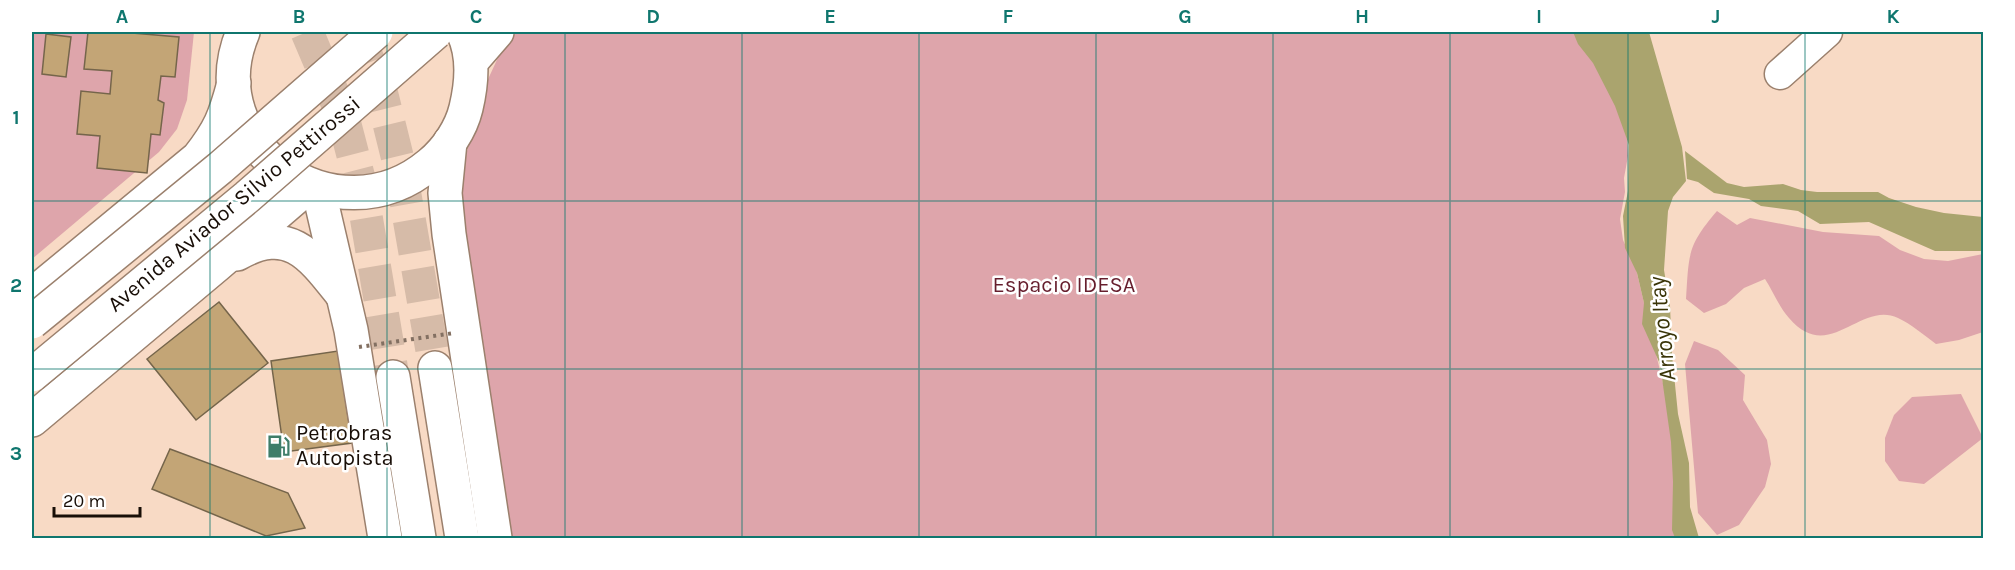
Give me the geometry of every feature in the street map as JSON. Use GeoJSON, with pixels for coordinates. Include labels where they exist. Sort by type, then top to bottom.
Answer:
{"type":"FeatureCollection","features":[{"type":"Feature","properties":{"kind":"highway"},"geometry":{"type":"LineString","coordinates":[[32,295],[198,158],[212,140],[225,116],[243,32]]}},
{"type":"Feature","properties":{"kind":"highway","name":"Avenida Aviador Silvio Pettirossi"},"geometry":{"type":"LineString","coordinates":[[32,322],[219,168],[376,32]]}},
{"type":"Feature","properties":{"kind":"highway","name":"Avenida Aviador Silvio Pettirossi"},"geometry":{"type":"LineString","coordinates":[[32,375],[247,197],[436,32]]}},
{"type":"Feature","properties":{"kind":"highway"},"geometry":{"type":"LineString","coordinates":[[234,82],[241,115],[256,145],[271,162],[289,176],[314,187],[339,193],[381,190],[401,183],[420,172],[436,159],[450,142],[464,117],[470,90],[467,47],[497,32]]}},
{"type":"Feature","properties":{"kind":"highway"},"geometry":{"type":"LineString","coordinates":[[450,142],[445,193],[449,234],[495,538]]}},
{"type":"Feature","properties":{"kind":"highway"},"geometry":{"type":"LineString","coordinates":[[32,420],[314,187]]}},
{"type":"Feature","properties":{"kind":"highway"},"geometry":{"type":"LineString","coordinates":[[314,187],[344,297],[385,538]]}},
{"type":"Feature","properties":{"kind":"highway"},"geometry":{"type":"LineString","coordinates":[[218,265],[251,246],[278,242],[299,247],[317,262],[344,297]]}},
{"type":"Feature","properties":{"kind":"highway"},"geometry":{"type":"LineString","coordinates":[[435,368],[462,538]]}},
{"type":"Feature","properties":{"kind":"highway"},"geometry":{"type":"LineString","coordinates":[[393,377],[419,538]]}},
{"type":"Feature","properties":{"kind":"street"},"geometry":{"type":"LineString","coordinates":[[1780,74],[1827,32]]}},
{"type":"Feature","properties":{"kind":"path"},"geometry":{"type":"LineString","coordinates":[[359,347],[454,333]]}},
{"type":"Feature","properties":{"kind":"green space"},"geometry":{"type":"Polygon","coordinates":[[[32,32],[194,32],[187,100],[177,129],[159,152],[32,259],[32,32]]]}},
{"type":"Feature","properties":{"kind":"green space","name":"Espacio IDESA"},"geometry":{"type":"Polygon","coordinates":[[[517,32],[1590,32],[1625,108],[1628,156],[1620,219],[1623,240],[1636,269],[1670,413],[1678,538],[507,538],[457,211],[463,166],[484,88],[501,51],[517,32]]]}},
{"type":"Feature","properties":{"kind":"green space"},"geometry":{"type":"Polygon","coordinates":[[[1717,211],[1737,225],[1750,218],[1823,232],[1879,236],[1900,250],[1924,259],[1948,261],[1983,254],[1983,332],[1959,340],[1936,344],[1903,320],[1884,315],[1871,317],[1831,334],[1818,335],[1804,331],[1789,318],[1765,279],[1744,288],[1726,304],[1704,313],[1686,299],[1689,261],[1700,233],[1717,211]]]}},
{"type":"Feature","properties":{"kind":"green space"},"geometry":{"type":"Polygon","coordinates":[[[1694,341],[1718,350],[1745,375],[1743,400],[1767,440],[1771,464],[1765,487],[1739,525],[1717,535],[1698,513],[1685,364],[1694,341]]]}},
{"type":"Feature","properties":{"kind":"green space"},"geometry":{"type":"Polygon","coordinates":[[[1961,394],[1983,438],[1924,484],[1899,481],[1885,461],[1885,438],[1894,415],[1912,397],[1961,394]]]}},
{"type":"Feature","properties":{"kind":"water","name":"Arroyo Itay"},"geometry":{"type":"Polygon","coordinates":[[[1573,32],[1649,32],[1682,147],[1686,181],[1673,197],[1668,211],[1664,270],[1670,306],[1678,414],[1689,463],[1690,507],[1699,538],[1675,538],[1672,530],[1671,442],[1660,364],[1642,324],[1644,303],[1637,273],[1625,248],[1623,216],[1628,191],[1629,145],[1615,106],[1593,63],[1578,44],[1573,32]]]}},
{"type":"Feature","properties":{"kind":"water"},"geometry":{"type":"Polygon","coordinates":[[[1685,151],[1727,183],[1744,187],[1783,184],[1817,192],[1878,192],[1916,207],[1944,213],[1983,217],[1983,251],[1935,251],[1869,222],[1820,224],[1798,211],[1761,206],[1749,199],[1714,193],[1698,182],[1687,179],[1685,151]]]}},
{"type":"Feature","properties":{"kind":"building"},"geometry":{"type":"Polygon","coordinates":[[[88,32],[179,37],[175,77],[161,76],[158,100],[164,103],[160,135],[151,134],[147,173],[97,168],[100,136],[77,134],[81,91],[110,94],[112,71],[84,69],[88,32]]]}},
{"type":"Feature","properties":{"kind":"building"},"geometry":{"type":"Polygon","coordinates":[[[46,34],[71,37],[66,77],[42,74],[46,34]]]}},
{"type":"Feature","properties":{"kind":"building"},"geometry":{"type":"Polygon","coordinates":[[[219,302],[268,363],[196,420],[147,359],[219,302]]]}},
{"type":"Feature","properties":{"kind":"building"},"geometry":{"type":"Polygon","coordinates":[[[338,351],[352,443],[284,452],[271,361],[338,351]]]}},
{"type":"Feature","properties":{"kind":"building"},"geometry":{"type":"Polygon","coordinates":[[[170,449],[288,493],[305,528],[266,536],[152,489],[170,449]]]}},
{"type":"Feature","properties":{"kind":"tunnel"},"geometry":{"type":"LineString","coordinates":[[307,32],[343,117],[361,186],[393,377]]}},
{"type":"Feature","properties":{"kind":"tunnel"},"geometry":{"type":"LineString","coordinates":[[357,32],[382,95],[401,172],[435,368]]}},
{"type":"Feature","properties":{"kind":"place","name":"Petrobras Autopista"},"geometry":{"type":"Point","coordinates":[278,446]}}]}
